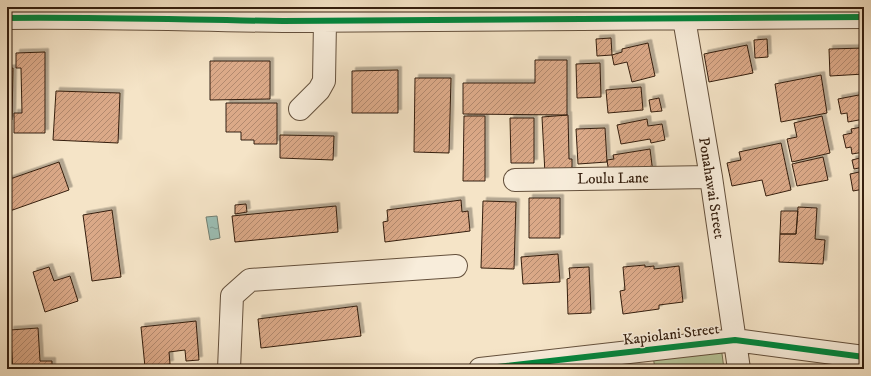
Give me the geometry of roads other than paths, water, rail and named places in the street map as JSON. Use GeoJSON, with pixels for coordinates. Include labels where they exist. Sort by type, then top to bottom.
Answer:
{"type":"FeatureCollection","features":[{"type":"Feature","properties":{"kind":"street"},"geometry":{"type":"LineString","coordinates":[[7,18],[325,21],[683,14],[864,17]]}},
{"type":"Feature","properties":{"kind":"street","name":"Ponahawai Street"},"geometry":{"type":"LineString","coordinates":[[683,14],[711,177],[739,369]]}},
{"type":"Feature","properties":{"kind":"street"},"geometry":{"type":"LineString","coordinates":[[300,109],[319,90],[324,81],[325,21]]}},
{"type":"Feature","properties":{"kind":"street","name":"Loulu Lane"},"geometry":{"type":"LineString","coordinates":[[515,180],[711,177]]}},
{"type":"Feature","properties":{"kind":"street"},"geometry":{"type":"LineString","coordinates":[[229,369],[232,296],[250,280],[456,266]]}},
{"type":"Feature","properties":{"kind":"street","name":"Kapiolani Street"},"geometry":{"type":"LineString","coordinates":[[480,369],[735,340],[864,357]]}},
{"type":"Feature","properties":{"kind":"water"},"geometry":{"type":"Polygon","coordinates":[[[217,216],[220,238],[210,240],[206,217],[217,216]]]}}]}
